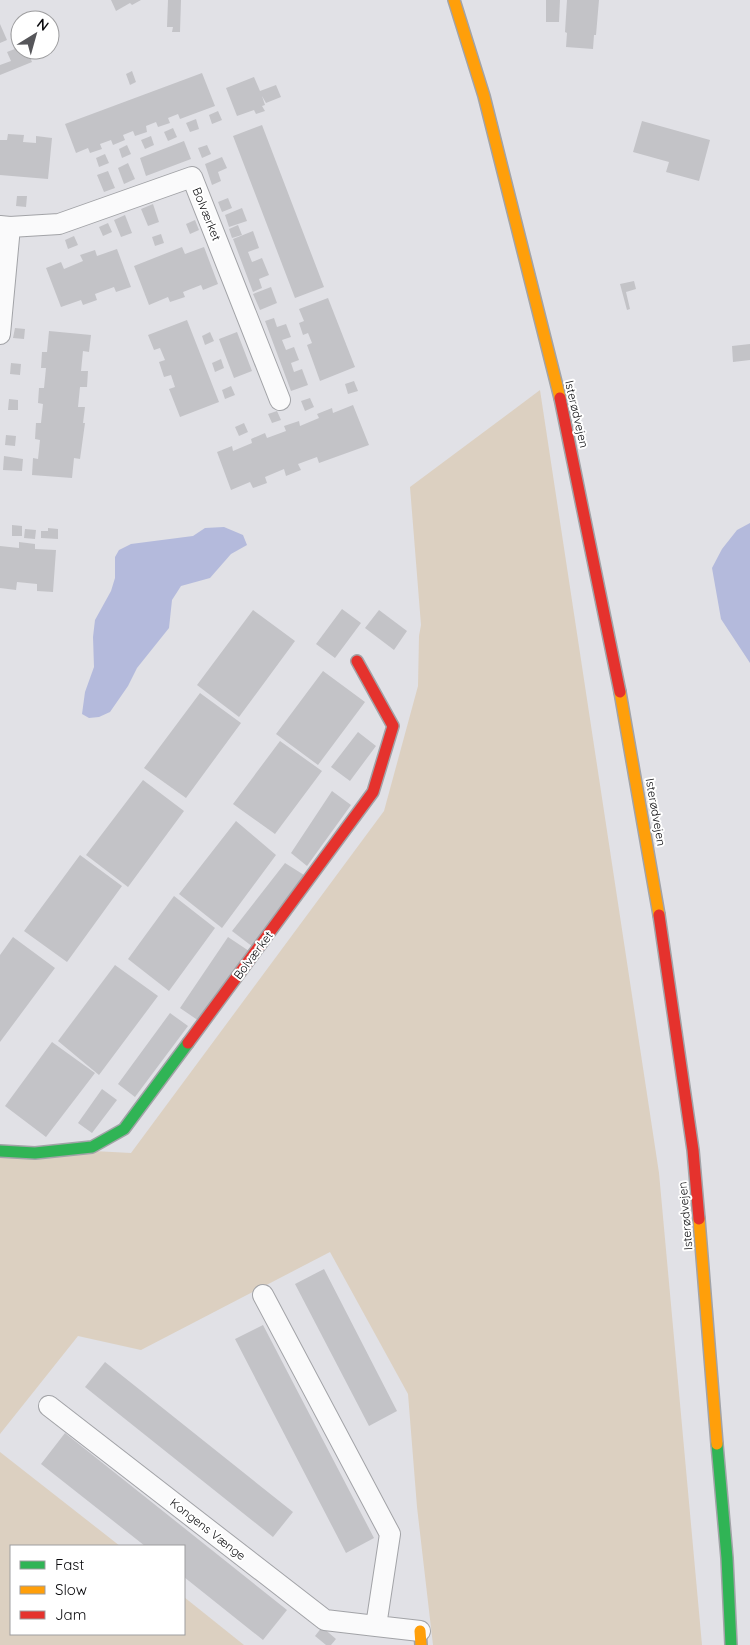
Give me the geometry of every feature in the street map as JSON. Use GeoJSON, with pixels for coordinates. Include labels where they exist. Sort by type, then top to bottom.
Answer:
{"type":"FeatureCollection","features":[{"type":"Feature","properties":{"kind":"main road","name":"Isterødvejen"},"geometry":{"type":"LineString","coordinates":[[454,0],[484,96],[566,424],[628,730],[654,877],[693,1150],[727,1558],[731,1645]]}},
{"type":"Feature","properties":{"kind":"main road","name":"Bolværket"},"geometry":{"type":"LineString","coordinates":[[0,1151],[35,1153],[92,1147],[124,1129],[373,792],[393,726],[356,661]]}},
{"type":"Feature","properties":{"kind":"street","name":"Bolværket"},"geometry":{"type":"LineString","coordinates":[[0,334],[5,227],[59,224],[192,177],[280,400]]}},
{"type":"Feature","properties":{"kind":"street"},"geometry":{"type":"LineString","coordinates":[[263,1295],[390,1534],[376,1626]]}},
{"type":"Feature","properties":{"kind":"street","name":"Kongens Vænge"},"geometry":{"type":"LineString","coordinates":[[50,1406],[325,1620],[376,1626],[420,1638]]}},
{"type":"Feature","properties":{"kind":"shaded area"},"geometry":{"type":"Polygon","coordinates":[[[540,390],[659,1173],[702,1645],[433,1645],[417,1507],[408,1394],[330,1252],[141,1350],[78,1336],[0,1434],[0,1146],[131,1153],[384,811],[418,686],[421,625],[410,487],[540,390]]]}},
{"type":"Feature","properties":{"kind":"shaded area"},"geometry":{"type":"Polygon","coordinates":[[[0,1452],[119,1545],[10,1545],[10,1635],[185,1635],[185,1598],[244,1645],[0,1645],[0,1452]]]}},
{"type":"Feature","properties":{"kind":"water"},"geometry":{"type":"Polygon","coordinates":[[[750,523],[750,663],[721,619],[712,568],[722,549],[737,530],[750,523]]]}},
{"type":"Feature","properties":{"kind":"water"},"geometry":{"type":"Polygon","coordinates":[[[224,527],[243,535],[247,545],[231,554],[210,578],[181,586],[172,600],[169,628],[137,668],[128,686],[110,712],[99,717],[89,718],[82,714],[85,692],[94,667],[93,637],[95,620],[111,591],[115,578],[115,557],[119,550],[131,544],[193,536],[205,528],[224,527]]]}},
{"type":"Feature","properties":{"kind":"building"},"geometry":{"type":"Polygon","coordinates":[[[111,0],[141,0],[132,5],[130,3],[116,11],[111,0]]]}},
{"type":"Feature","properties":{"kind":"building"},"geometry":{"type":"Polygon","coordinates":[[[168,0],[181,0],[180,32],[172,32],[173,27],[167,27],[168,0]]]}},
{"type":"Feature","properties":{"kind":"building"},"geometry":{"type":"Polygon","coordinates":[[[546,0],[560,0],[559,22],[546,22],[546,0]]]}},
{"type":"Feature","properties":{"kind":"building"},"geometry":{"type":"Polygon","coordinates":[[[567,0],[599,0],[593,49],[566,47],[567,0]]]}},
{"type":"Feature","properties":{"kind":"building"},"geometry":{"type":"Polygon","coordinates":[[[0,24],[7,40],[0,43],[0,24]]]}},
{"type":"Feature","properties":{"kind":"building"},"geometry":{"type":"Polygon","coordinates":[[[31,60],[32,62],[0,75],[0,65],[11,61],[31,60]]]}},
{"type":"Feature","properties":{"kind":"building"},"geometry":{"type":"Polygon","coordinates":[[[132,71],[136,82],[130,85],[126,74],[132,71]]]}},
{"type":"Feature","properties":{"kind":"building"},"geometry":{"type":"Polygon","coordinates":[[[202,73],[215,106],[180,119],[178,114],[168,118],[170,123],[158,127],[156,122],[146,126],[147,132],[135,136],[133,131],[123,135],[125,140],[113,145],[111,140],[100,144],[102,149],[90,153],[88,148],[76,153],[65,124],[202,73]]]}},
{"type":"Feature","properties":{"kind":"building"},"geometry":{"type":"Polygon","coordinates":[[[254,77],[260,91],[276,85],[281,97],[266,103],[262,96],[265,105],[262,106],[265,111],[256,114],[254,110],[237,116],[226,88],[254,77]]]}},
{"type":"Feature","properties":{"kind":"building"},"geometry":{"type":"Polygon","coordinates":[[[218,111],[222,120],[212,124],[209,115],[218,111]]]}},
{"type":"Feature","properties":{"kind":"building"},"geometry":{"type":"Polygon","coordinates":[[[196,119],[199,129],[190,132],[186,123],[196,119]]]}},
{"type":"Feature","properties":{"kind":"building"},"geometry":{"type":"Polygon","coordinates":[[[642,121],[710,140],[699,181],[666,172],[669,162],[633,152],[642,121]]]}},
{"type":"Feature","properties":{"kind":"building"},"geometry":{"type":"Polygon","coordinates":[[[262,125],[324,287],[295,298],[233,136],[262,125]]]}},
{"type":"Feature","properties":{"kind":"building"},"geometry":{"type":"Polygon","coordinates":[[[173,128],[177,137],[168,141],[164,132],[173,128]]]}},
{"type":"Feature","properties":{"kind":"building"},"geometry":{"type":"Polygon","coordinates":[[[8,134],[24,135],[23,142],[36,143],[36,136],[52,138],[48,179],[0,175],[0,140],[7,140],[8,134]]]}},
{"type":"Feature","properties":{"kind":"building"},"geometry":{"type":"Polygon","coordinates":[[[151,136],[154,145],[145,149],[141,140],[151,136]]]}},
{"type":"Feature","properties":{"kind":"building"},"geometry":{"type":"Polygon","coordinates":[[[184,141],[191,159],[146,176],[140,158],[184,141]]]}},
{"type":"Feature","properties":{"kind":"building"},"geometry":{"type":"Polygon","coordinates":[[[127,145],[131,154],[122,158],[119,149],[127,145]]]}},
{"type":"Feature","properties":{"kind":"building"},"geometry":{"type":"Polygon","coordinates":[[[207,145],[211,154],[202,158],[198,148],[207,145]]]}},
{"type":"Feature","properties":{"kind":"building"},"geometry":{"type":"Polygon","coordinates":[[[105,154],[109,163],[99,167],[96,158],[105,154]]]}},
{"type":"Feature","properties":{"kind":"building"},"geometry":{"type":"Polygon","coordinates":[[[222,157],[227,168],[218,172],[221,181],[212,185],[205,164],[222,157]]]}},
{"type":"Feature","properties":{"kind":"building"},"geometry":{"type":"Polygon","coordinates":[[[128,163],[135,179],[124,184],[118,168],[128,163]]]}},
{"type":"Feature","properties":{"kind":"building"},"geometry":{"type":"Polygon","coordinates":[[[108,171],[115,188],[104,192],[97,175],[108,171]]]}},
{"type":"Feature","properties":{"kind":"building"},"geometry":{"type":"Polygon","coordinates":[[[17,196],[27,196],[26,207],[16,206],[17,196]]]}},
{"type":"Feature","properties":{"kind":"building"},"geometry":{"type":"Polygon","coordinates":[[[228,198],[232,208],[222,212],[218,202],[228,198]]]}},
{"type":"Feature","properties":{"kind":"building"},"geometry":{"type":"Polygon","coordinates":[[[153,204],[159,222],[148,226],[141,209],[153,204]]]}},
{"type":"Feature","properties":{"kind":"building"},"geometry":{"type":"Polygon","coordinates":[[[242,208],[247,221],[229,227],[225,215],[242,208]]]}},
{"type":"Feature","properties":{"kind":"building"},"geometry":{"type":"Polygon","coordinates":[[[125,215],[132,233],[121,237],[114,220],[125,215]]]}},
{"type":"Feature","properties":{"kind":"building"},"geometry":{"type":"Polygon","coordinates":[[[195,220],[199,230],[190,234],[186,224],[195,220]]]}},
{"type":"Feature","properties":{"kind":"building"},"geometry":{"type":"Polygon","coordinates":[[[108,223],[112,232],[103,236],[99,227],[108,223]]]}},
{"type":"Feature","properties":{"kind":"building"},"geometry":{"type":"Polygon","coordinates":[[[238,225],[242,235],[232,238],[229,229],[238,225]]]}},
{"type":"Feature","properties":{"kind":"building"},"geometry":{"type":"Polygon","coordinates":[[[253,231],[259,248],[248,252],[252,262],[262,258],[269,275],[259,279],[262,288],[253,292],[233,239],[253,231]]]}},
{"type":"Feature","properties":{"kind":"building"},"geometry":{"type":"Polygon","coordinates":[[[161,234],[164,243],[155,246],[152,237],[161,234]]]}},
{"type":"Feature","properties":{"kind":"building"},"geometry":{"type":"Polygon","coordinates":[[[74,236],[78,245],[68,249],[65,240],[74,236]]]}},
{"type":"Feature","properties":{"kind":"building"},"geometry":{"type":"Polygon","coordinates":[[[182,247],[185,254],[204,247],[218,284],[203,290],[201,285],[183,292],[185,297],[170,302],[168,297],[149,305],[134,266],[182,247]]]}},
{"type":"Feature","properties":{"kind":"building"},"geometry":{"type":"Polygon","coordinates":[[[117,249],[131,287],[116,292],[114,287],[95,294],[97,300],[83,305],[81,300],[61,307],[46,268],[61,262],[64,269],[83,261],[80,255],[95,250],[97,256],[117,249]]]}},
{"type":"Feature","properties":{"kind":"building"},"geometry":{"type":"Polygon","coordinates":[[[634,281],[636,289],[626,292],[630,309],[627,310],[620,284],[634,281]]]}},
{"type":"Feature","properties":{"kind":"building"},"geometry":{"type":"Polygon","coordinates":[[[271,287],[277,303],[260,310],[253,294],[271,287]]]}},
{"type":"Feature","properties":{"kind":"building"},"geometry":{"type":"Polygon","coordinates":[[[328,298],[355,367],[320,381],[307,345],[312,343],[308,333],[303,335],[299,323],[304,321],[299,309],[328,298]]]}},
{"type":"Feature","properties":{"kind":"building"},"geometry":{"type":"Polygon","coordinates":[[[274,318],[277,327],[286,324],[291,337],[282,340],[286,350],[294,347],[299,360],[291,363],[294,372],[302,369],[308,385],[291,391],[265,321],[274,318]]]}},
{"type":"Feature","properties":{"kind":"building"},"geometry":{"type":"Polygon","coordinates":[[[187,320],[219,402],[180,417],[169,389],[175,387],[171,375],[164,377],[159,362],[165,360],[160,348],[154,350],[148,335],[187,320]]]}},
{"type":"Feature","properties":{"kind":"building"},"geometry":{"type":"Polygon","coordinates":[[[15,328],[25,329],[24,339],[13,338],[15,328]]]}},
{"type":"Feature","properties":{"kind":"building"},"geometry":{"type":"Polygon","coordinates":[[[49,331],[91,335],[89,352],[83,351],[81,371],[88,371],[87,387],[80,387],[78,407],[85,407],[83,423],[85,423],[80,459],[74,458],[72,478],[32,475],[33,458],[38,459],[40,440],[35,439],[36,423],[41,423],[43,404],[38,403],[39,388],[44,388],[46,368],[41,368],[42,352],[47,352],[49,331]]]}},
{"type":"Feature","properties":{"kind":"building"},"geometry":{"type":"Polygon","coordinates":[[[210,332],[214,341],[205,345],[202,336],[210,332]]]}},
{"type":"Feature","properties":{"kind":"building"},"geometry":{"type":"Polygon","coordinates":[[[237,332],[252,371],[234,378],[219,339],[237,332]]]}},
{"type":"Feature","properties":{"kind":"building"},"geometry":{"type":"Polygon","coordinates":[[[750,344],[750,360],[733,362],[732,346],[750,344]]]}},
{"type":"Feature","properties":{"kind":"building"},"geometry":{"type":"Polygon","coordinates":[[[221,359],[224,368],[215,372],[212,363],[221,359]]]}},
{"type":"Feature","properties":{"kind":"building"},"geometry":{"type":"Polygon","coordinates":[[[11,363],[21,364],[20,375],[10,374],[11,363]]]}},
{"type":"Feature","properties":{"kind":"building"},"geometry":{"type":"Polygon","coordinates":[[[354,381],[358,391],[348,394],[345,384],[354,381]]]}},
{"type":"Feature","properties":{"kind":"building"},"geometry":{"type":"Polygon","coordinates":[[[231,386],[235,395],[225,399],[222,390],[231,386]]]}},
{"type":"Feature","properties":{"kind":"building"},"geometry":{"type":"Polygon","coordinates":[[[310,398],[314,407],[305,411],[301,401],[310,398]]]}},
{"type":"Feature","properties":{"kind":"building"},"geometry":{"type":"Polygon","coordinates":[[[9,399],[18,400],[18,410],[8,410],[9,399]]]}},
{"type":"Feature","properties":{"kind":"building"},"geometry":{"type":"Polygon","coordinates":[[[353,405],[369,445],[319,463],[317,457],[298,464],[301,470],[286,476],[284,469],[265,477],[267,483],[253,488],[250,482],[231,490],[217,452],[232,446],[233,451],[252,443],[251,439],[265,433],[267,438],[286,431],[284,426],[299,421],[300,426],[319,418],[317,414],[332,408],[333,413],[353,405]]]}},
{"type":"Feature","properties":{"kind":"building"},"geometry":{"type":"Polygon","coordinates":[[[277,411],[281,420],[272,423],[268,414],[277,411]]]}},
{"type":"Feature","properties":{"kind":"building"},"geometry":{"type":"Polygon","coordinates":[[[244,423],[248,432],[239,436],[235,427],[244,423]]]}},
{"type":"Feature","properties":{"kind":"building"},"geometry":{"type":"Polygon","coordinates":[[[6,435],[16,436],[15,446],[5,445],[6,435]]]}},
{"type":"Feature","properties":{"kind":"building"},"geometry":{"type":"Polygon","coordinates":[[[4,456],[23,459],[22,471],[3,470],[4,456]]]}},
{"type":"Feature","properties":{"kind":"building"},"geometry":{"type":"Polygon","coordinates":[[[12,525],[22,526],[22,536],[12,536],[12,525]]]}},
{"type":"Feature","properties":{"kind":"building"},"geometry":{"type":"Polygon","coordinates":[[[48,528],[58,529],[58,539],[41,538],[41,531],[48,531],[48,528]]]}},
{"type":"Feature","properties":{"kind":"building"},"geometry":{"type":"Polygon","coordinates":[[[25,529],[36,530],[35,539],[24,538],[25,529]]]}},
{"type":"Feature","properties":{"kind":"building"},"geometry":{"type":"Polygon","coordinates":[[[19,542],[35,544],[35,549],[56,550],[53,592],[37,591],[37,584],[17,582],[16,590],[0,588],[0,546],[19,548],[19,542]]]}},
{"type":"Feature","properties":{"kind":"building"},"geometry":{"type":"Polygon","coordinates":[[[342,609],[361,623],[335,658],[316,644],[342,609]]]}},
{"type":"Feature","properties":{"kind":"building"},"geometry":{"type":"Polygon","coordinates":[[[253,610],[295,641],[239,717],[197,685],[253,610]]]}},
{"type":"Feature","properties":{"kind":"building"},"geometry":{"type":"Polygon","coordinates":[[[379,610],[407,631],[394,650],[365,628],[379,610]]]}},
{"type":"Feature","properties":{"kind":"building"},"geometry":{"type":"Polygon","coordinates":[[[323,671],[365,702],[318,765],[276,734],[323,671]]]}},
{"type":"Feature","properties":{"kind":"building"},"geometry":{"type":"Polygon","coordinates":[[[200,693],[241,723],[186,798],[144,768],[200,693]]]}},
{"type":"Feature","properties":{"kind":"building"},"geometry":{"type":"Polygon","coordinates":[[[358,732],[376,746],[350,781],[331,767],[358,732]]]}},
{"type":"Feature","properties":{"kind":"building"},"geometry":{"type":"Polygon","coordinates":[[[280,741],[322,771],[275,834],[233,804],[280,741]]]}},
{"type":"Feature","properties":{"kind":"building"},"geometry":{"type":"Polygon","coordinates":[[[143,780],[184,811],[128,887],[86,855],[143,780]]]}},
{"type":"Feature","properties":{"kind":"building"},"geometry":{"type":"Polygon","coordinates":[[[332,791],[351,805],[307,866],[291,853],[332,791]]]}},
{"type":"Feature","properties":{"kind":"building"},"geometry":{"type":"Polygon","coordinates":[[[236,821],[276,855],[222,928],[179,894],[236,821]]]}},
{"type":"Feature","properties":{"kind":"building"},"geometry":{"type":"Polygon","coordinates":[[[80,855],[122,886],[67,962],[24,931],[80,855]]]}},
{"type":"Feature","properties":{"kind":"building"},"geometry":{"type":"Polygon","coordinates":[[[285,863],[304,875],[253,947],[232,931],[285,863]]]}},
{"type":"Feature","properties":{"kind":"building"},"geometry":{"type":"Polygon","coordinates":[[[174,896],[215,928],[169,991],[128,959],[174,896]]]}},
{"type":"Feature","properties":{"kind":"building"},"geometry":{"type":"Polygon","coordinates":[[[13,937],[55,968],[0,1042],[0,955],[13,937]]]}},
{"type":"Feature","properties":{"kind":"building"},"geometry":{"type":"Polygon","coordinates":[[[228,937],[249,951],[199,1021],[180,1008],[228,937]]]}},
{"type":"Feature","properties":{"kind":"building"},"geometry":{"type":"Polygon","coordinates":[[[115,965],[158,996],[99,1075],[58,1041],[115,965]]]}},
{"type":"Feature","properties":{"kind":"building"},"geometry":{"type":"Polygon","coordinates":[[[170,1013],[188,1026],[135,1097],[118,1084],[170,1013]]]}},
{"type":"Feature","properties":{"kind":"building"},"geometry":{"type":"Polygon","coordinates":[[[52,1042],[95,1073],[46,1137],[5,1106],[52,1042]]]}},
{"type":"Feature","properties":{"kind":"building"},"geometry":{"type":"Polygon","coordinates":[[[102,1089],[117,1100],[92,1133],[78,1123],[102,1089]]]}},
{"type":"Feature","properties":{"kind":"building"},"geometry":{"type":"Polygon","coordinates":[[[324,1269],[397,1411],[369,1426],[295,1284],[324,1269]]]}},
{"type":"Feature","properties":{"kind":"building"},"geometry":{"type":"Polygon","coordinates":[[[263,1325],[374,1538],[346,1553],[235,1339],[263,1325]]]}},
{"type":"Feature","properties":{"kind":"building"},"geometry":{"type":"Polygon","coordinates":[[[105,1362],[293,1512],[273,1537],[85,1387],[105,1362]]]}},
{"type":"Feature","properties":{"kind":"building"},"geometry":{"type":"Polygon","coordinates":[[[65,1433],[287,1610],[263,1640],[185,1578],[185,1545],[144,1545],[41,1464],[65,1433]]]}},
{"type":"Feature","properties":{"kind":"building"},"geometry":{"type":"Polygon","coordinates":[[[322,1627],[336,1639],[331,1645],[326,1645],[315,1636],[322,1627]]]}},
{"type":"Feature","properties":{"kind":"traffic: fast"},"geometry":{"type":"LineString","coordinates":[[0,1151],[35,1153],[92,1147],[124,1129],[188,1043]]}},
{"type":"Feature","properties":{"kind":"traffic: fast"},"geometry":{"type":"LineString","coordinates":[[717,1444],[727,1558],[731,1645]]}},
{"type":"Feature","properties":{"kind":"traffic: slow"},"geometry":{"type":"LineString","coordinates":[[454,0],[484,96],[560,398]]}},
{"type":"Feature","properties":{"kind":"traffic: slow"},"geometry":{"type":"LineString","coordinates":[[620,692],[659,915]]}},
{"type":"Feature","properties":{"kind":"traffic: slow"},"geometry":{"type":"LineString","coordinates":[[699,1219],[717,1444]]}},
{"type":"Feature","properties":{"kind":"traffic: slow"},"geometry":{"type":"LineString","coordinates":[[420,1631],[421,1645]]}},
{"type":"Feature","properties":{"kind":"traffic: jam"},"geometry":{"type":"LineString","coordinates":[[560,398],[620,692]]}},
{"type":"Feature","properties":{"kind":"traffic: jam"},"geometry":{"type":"LineString","coordinates":[[188,1043],[373,792],[393,726],[357,661]]}},
{"type":"Feature","properties":{"kind":"traffic: jam"},"geometry":{"type":"LineString","coordinates":[[659,915],[693,1150],[699,1219]]}}]}
